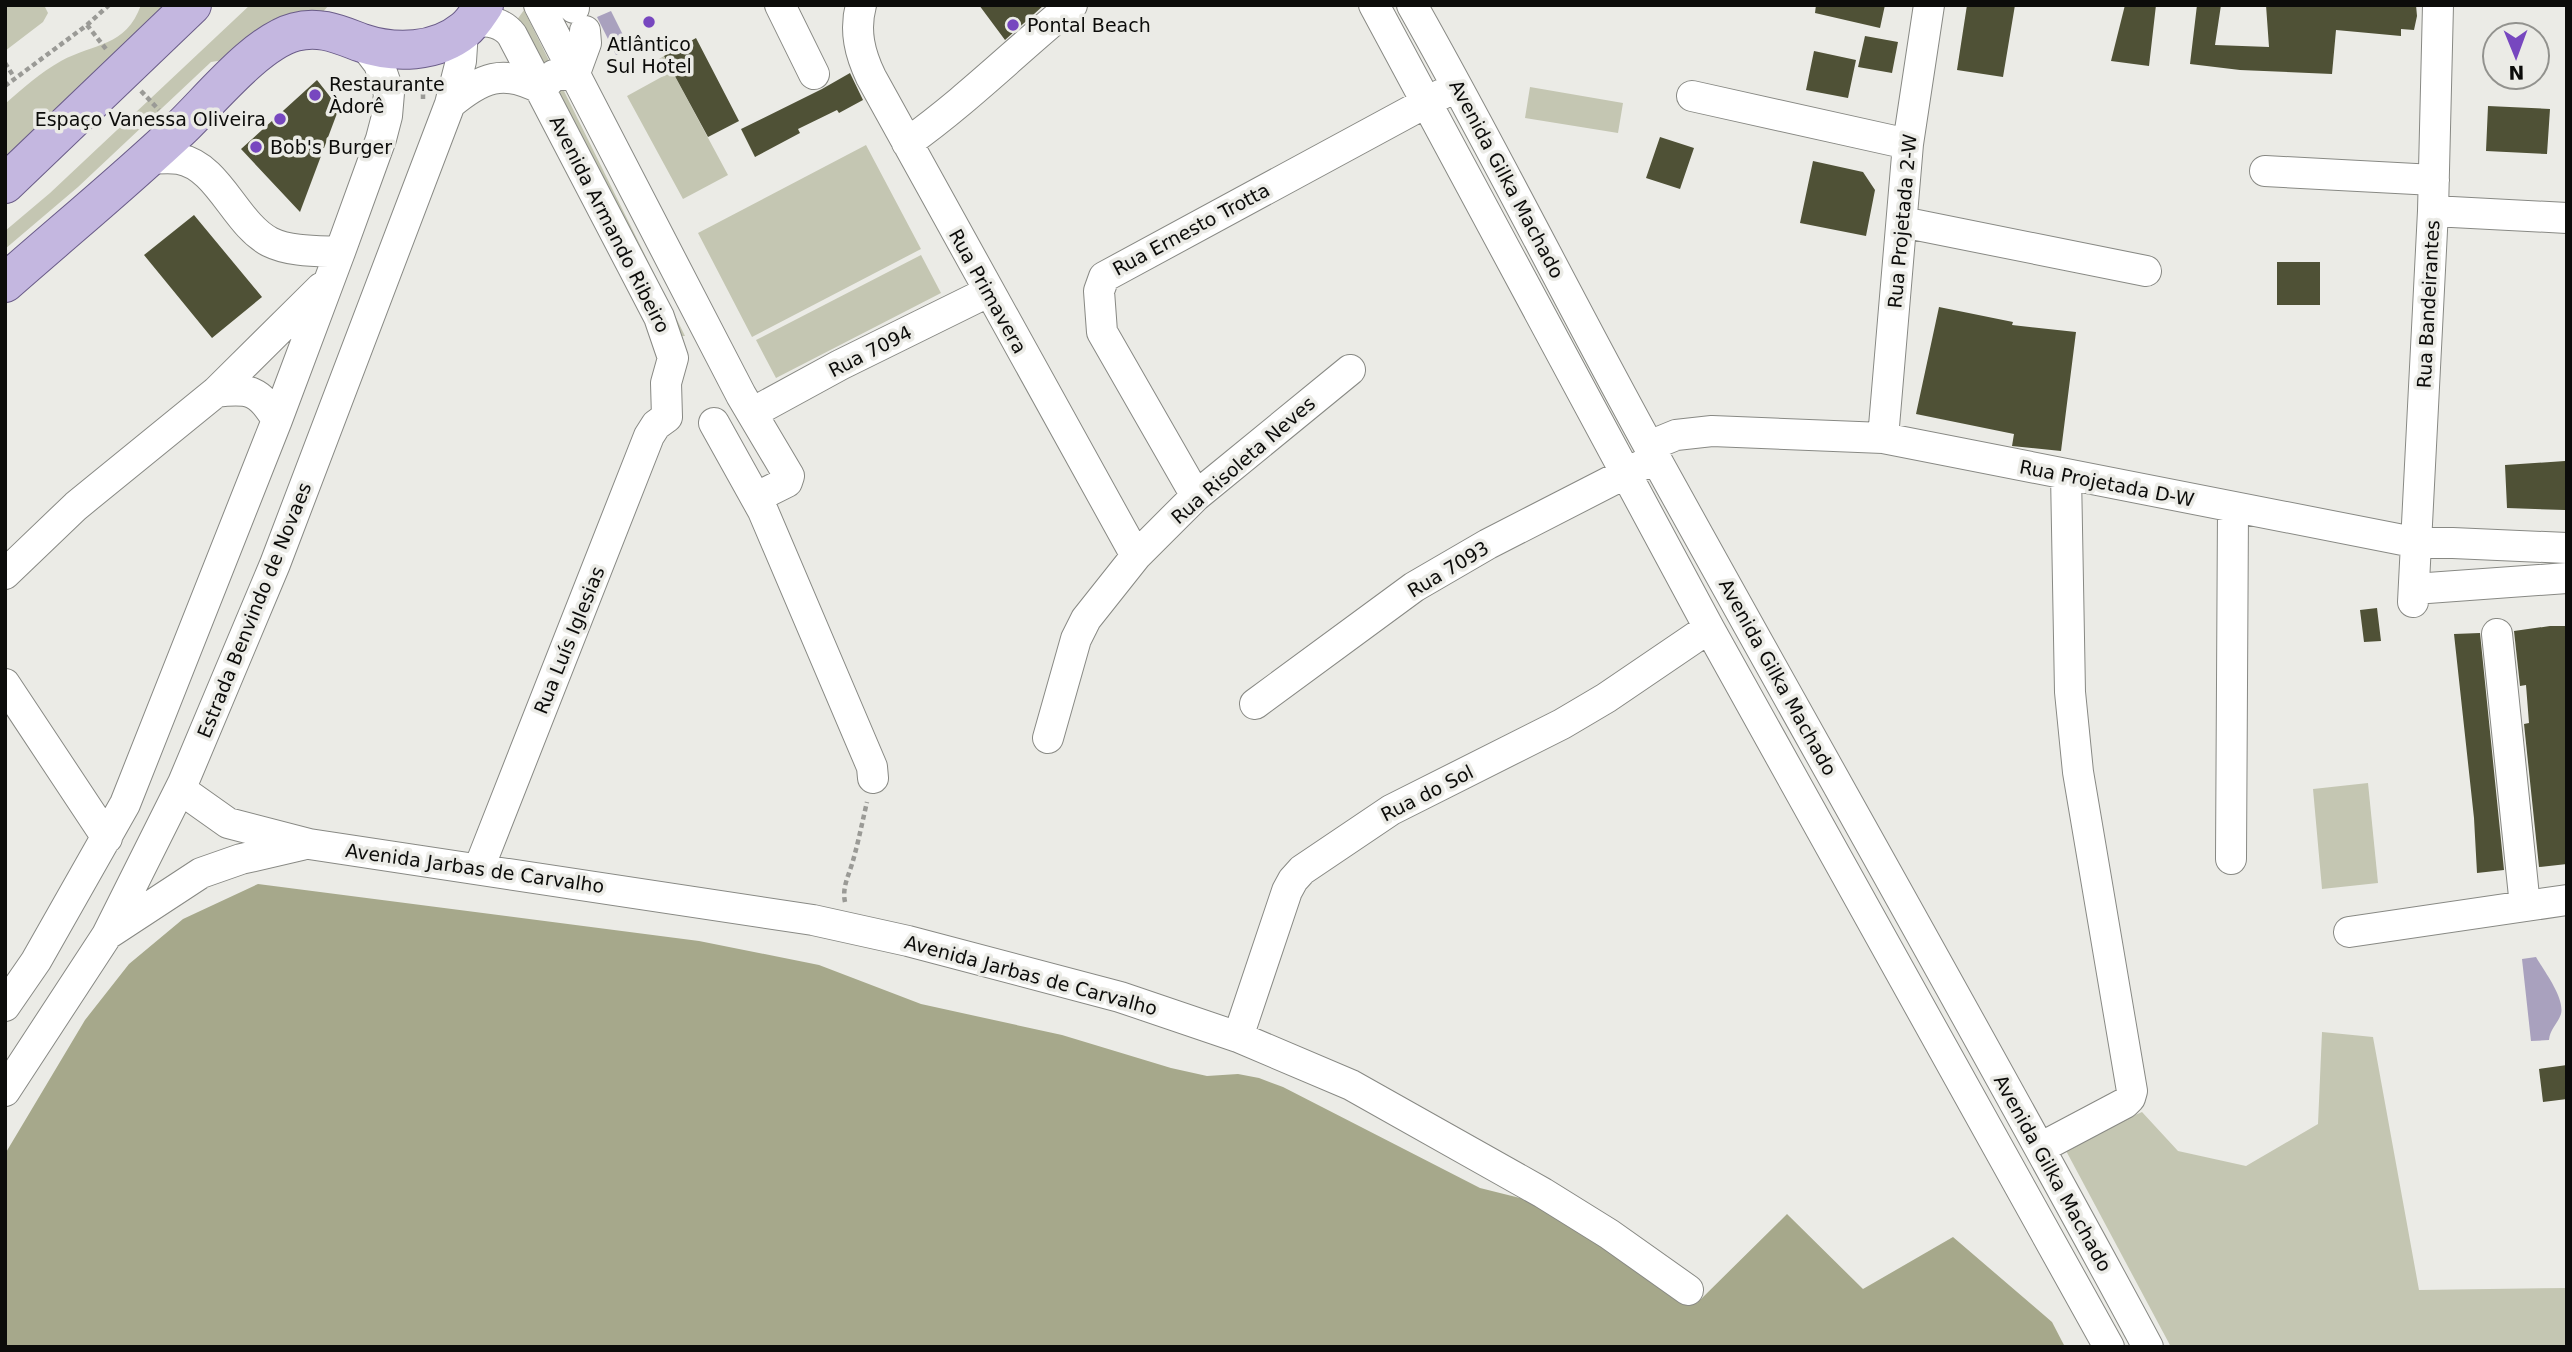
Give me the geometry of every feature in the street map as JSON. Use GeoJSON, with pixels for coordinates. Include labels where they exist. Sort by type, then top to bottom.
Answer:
{"type":"FeatureCollection","features":[{"type":"Feature","properties":{"kind":"main road"},"geometry":{"type":"LineString","coordinates":[[5,184],[192,5]]}},
{"type":"Feature","properties":{"kind":"main road"},"geometry":{"type":"LineString","coordinates":[[5,283],[146,159],[267,44],[295,32],[316,29],[341,33],[389,50],[415,50],[441,43],[473,19]]}},
{"type":"Feature","properties":{"kind":"street","name":"Avenida Armando Ribeiro"},"geometry":{"type":"LineString","coordinates":[[540,5],[712,341],[789,479],[757,497]]}},
{"type":"Feature","properties":{"kind":"street"},"geometry":{"type":"LineString","coordinates":[[780,5],[814,74]]}},
{"type":"Feature","properties":{"kind":"street"},"geometry":{"type":"LineString","coordinates":[[907,142],[962,103],[1028,41],[1072,5]]}},
{"type":"Feature","properties":{"kind":"street","name":"Avenida Gilka Machado"},"geometry":{"type":"LineString","coordinates":[[1374,5],[1709,628],[2109,1347]]}},
{"type":"Feature","properties":{"kind":"street","name":"Avenida Gilka Machado"},"geometry":{"type":"LineString","coordinates":[[1412,5],[1458,86],[1652,452],[2148,1347]]}},
{"type":"Feature","properties":{"kind":"street","name":"Rua Projetada 2-W"},"geometry":{"type":"LineString","coordinates":[[1883,438],[1908,144],[1929,5]]}},
{"type":"Feature","properties":{"kind":"street","name":"Rua Bandeirantes"},"geometry":{"type":"LineString","coordinates":[[2438,5],[2433,211],[2414,596],[2567,578]]}},
{"type":"Feature","properties":{"kind":"street","name":"Rua Primavera"},"geometry":{"type":"LineString","coordinates":[[859,12],[863,59],[988,292],[1136,556]]}},
{"type":"Feature","properties":{"kind":"street"},"geometry":{"type":"LineString","coordinates":[[450,104],[468,88],[481,81],[511,77],[526,80],[541,89],[554,75],[576,73],[586,43],[577,15]]}},
{"type":"Feature","properties":{"kind":"street","name":"Avenida Armando Ribeiro"},"geometry":{"type":"LineString","coordinates":[[473,19],[506,27],[512,35],[659,317],[673,358],[666,383],[667,417]]}},
{"type":"Feature","properties":{"kind":"street","name":"Estrada Benvindo de Novaes"},"geometry":{"type":"LineString","coordinates":[[5,1091],[107,935],[180,789],[275,564],[450,104],[473,19]]}},
{"type":"Feature","properties":{"kind":"street"},"geometry":{"type":"LineString","coordinates":[[5,1006],[36,961],[107,838],[142,764],[335,265],[387,116],[389,93],[379,64],[363,43]]}},
{"type":"Feature","properties":{"kind":"street","name":"Rua Ernesto Trotta"},"geometry":{"type":"LineString","coordinates":[[1196,496],[1102,332],[1099,291],[1104,277],[1458,86]]}},
{"type":"Feature","properties":{"kind":"street"},"geometry":{"type":"LineString","coordinates":[[1692,96],[1908,144]]}},
{"type":"Feature","properties":{"kind":"street"},"geometry":{"type":"LineString","coordinates":[[561,125],[579,122],[592,106]]}},
{"type":"Feature","properties":{"kind":"street"},"geometry":{"type":"LineString","coordinates":[[146,159],[177,159],[201,169],[250,226],[272,243],[316,251],[335,265]]}},
{"type":"Feature","properties":{"kind":"street"},"geometry":{"type":"LineString","coordinates":[[2264,171],[2434,180]]}},
{"type":"Feature","properties":{"kind":"street"},"geometry":{"type":"LineString","coordinates":[[2433,211],[2567,218]]}},
{"type":"Feature","properties":{"kind":"street"},"geometry":{"type":"LineString","coordinates":[[1902,222],[2146,271]]}},
{"type":"Feature","properties":{"kind":"street"},"geometry":{"type":"LineString","coordinates":[[5,574],[76,506],[216,392],[335,265]]}},
{"type":"Feature","properties":{"kind":"street","name":"Rua 7094"},"geometry":{"type":"LineString","coordinates":[[746,404],[840,365],[988,292]]}},
{"type":"Feature","properties":{"kind":"street"},"geometry":{"type":"LineString","coordinates":[[673,358],[691,345],[712,341]]}},
{"type":"Feature","properties":{"kind":"street","name":"Rua Risoleta Neves"},"geometry":{"type":"LineString","coordinates":[[1048,738],[1076,639],[1086,619],[1136,556],[1196,496],[1350,370]]}},
{"type":"Feature","properties":{"kind":"street"},"geometry":{"type":"LineString","coordinates":[[216,392],[250,391],[260,396],[276,420]]}},
{"type":"Feature","properties":{"kind":"street"},"geometry":{"type":"LineString","coordinates":[[667,417],[714,423],[746,404]]}},
{"type":"Feature","properties":{"kind":"street","name":"Rua Luís Iglesias"},"geometry":{"type":"LineString","coordinates":[[479,868],[649,436],[656,425],[667,417]]}},
{"type":"Feature","properties":{"kind":"street"},"geometry":{"type":"LineString","coordinates":[[714,423],[757,497],[872,767],[873,778]]}},
{"type":"Feature","properties":{"kind":"street","name":"Rua Projetada D-W"},"geometry":{"type":"LineString","coordinates":[[1652,452],[1676,435],[1712,431],[1883,438],[2233,509],[2416,542],[2567,548]]}},
{"type":"Feature","properties":{"kind":"street","name":"Rua 7093"},"geometry":{"type":"LineString","coordinates":[[1255,704],[1414,587],[1488,544],[1626,472],[1652,452]]}},
{"type":"Feature","properties":{"kind":"street"},"geometry":{"type":"LineString","coordinates":[[2040,1148],[2124,1103],[2130,1098],[2132,1091],[2078,772],[2070,692],[2066,474]]}},
{"type":"Feature","properties":{"kind":"street"},"geometry":{"type":"LineString","coordinates":[[2231,859],[2233,509]]}},
{"type":"Feature","properties":{"kind":"street","name":"Rua do Sol"},"geometry":{"type":"LineString","coordinates":[[1238,1037],[1287,891],[1302,870],[1391,810],[1562,724],[1606,698],[1709,628]]}},
{"type":"Feature","properties":{"kind":"street"},"geometry":{"type":"LineString","coordinates":[[2497,635],[2525,906]]}},
{"type":"Feature","properties":{"kind":"street"},"geometry":{"type":"LineString","coordinates":[[5,684],[107,838]]}},
{"type":"Feature","properties":{"kind":"street","name":"Avenida Jarbas de Carvalho"},"geometry":{"type":"LineString","coordinates":[[180,789],[228,823],[309,844],[813,920],[908,941],[1120,997],[1238,1037],[1351,1085],[1438,1132],[1609,1234],[1688,1290]]}},
{"type":"Feature","properties":{"kind":"street","name":"Avenida Jarbas de Carvalho"},"geometry":{"type":"LineString","coordinates":[[107,935],[201,873],[241,859],[309,844]]}},
{"type":"Feature","properties":{"kind":"street"},"geometry":{"type":"LineString","coordinates":[[2349,932],[2567,900]]}},
{"type":"Feature","properties":{"kind":"street"},"geometry":{"type":"LineString","coordinates":[[1882,937],[1913,919]]}},
{"type":"Feature","properties":{"kind":"street"},"geometry":{"type":"LineString","coordinates":[[5,980],[36,961]]}},
{"type":"Feature","properties":{"kind":"street"},"geometry":{"type":"LineString","coordinates":[[2050,1239],[2081,1223]]}},
{"type":"Feature","properties":{"kind":"path"},"geometry":{"type":"LineString","coordinates":[[5,86],[87,26],[109,5]]}},
{"type":"Feature","properties":{"kind":"path"},"geometry":{"type":"LineString","coordinates":[[5,63],[14,77]]}},
{"type":"Feature","properties":{"kind":"path"},"geometry":{"type":"LineString","coordinates":[[861,930],[850,914],[843,894],[873,778]]}},
{"type":"Feature","properties":{"kind":"green space"},"geometry":{"type":"Polygon","coordinates":[[[5,5],[44,5],[48,13],[43,22],[5,51],[5,5]]]}},
{"type":"Feature","properties":{"kind":"green space"},"geometry":{"type":"Polygon","coordinates":[[[141,5],[173,5],[5,163],[5,104],[54,65],[118,36],[135,19],[141,5]]]}},
{"type":"Feature","properties":{"kind":"green space"},"geometry":{"type":"Polygon","coordinates":[[[250,5],[329,5],[315,21],[243,57],[211,62],[78,187],[5,249],[5,231],[50,193],[250,5]]]}},
{"type":"Feature","properties":{"kind":"green space"},"geometry":{"type":"Polygon","coordinates":[[[524,10],[685,336],[672,336],[514,24],[524,10]]]}},
{"type":"Feature","properties":{"kind":"green space"},"geometry":{"type":"Polygon","coordinates":[[[664,56],[728,175],[683,199],[627,96],[667,74],[659,59],[664,56]]]}},
{"type":"Feature","properties":{"kind":"green space"},"geometry":{"type":"Polygon","coordinates":[[[1530,87],[1623,103],[1618,133],[1525,118],[1530,87]]]}},
{"type":"Feature","properties":{"kind":"green space"},"geometry":{"type":"Polygon","coordinates":[[[866,145],[921,249],[752,337],[698,233],[866,145]]]}},
{"type":"Feature","properties":{"kind":"green space"},"geometry":{"type":"Polygon","coordinates":[[[921,255],[941,293],[776,378],[756,340],[921,255]]]}},
{"type":"Feature","properties":{"kind":"green space"},"geometry":{"type":"Polygon","coordinates":[[[2368,783],[2378,883],[2322,889],[2313,789],[2368,783]]]}},
{"type":"Feature","properties":{"kind":"green space"},"geometry":{"type":"Polygon","coordinates":[[[258,884],[699,941],[819,965],[921,1004],[1062,1035],[1171,1068],[1207,1076],[1238,1074],[1259,1078],[1283,1087],[1480,1188],[1532,1201],[1697,1303],[1787,1214],[1863,1289],[1953,1237],[2052,1322],[2065,1347],[5,1347],[5,1154],[85,1020],[129,964],[183,919],[258,884]]]}},
{"type":"Feature","properties":{"kind":"green space"},"geometry":{"type":"Polygon","coordinates":[[[2322,1032],[2373,1037],[2419,1290],[2567,1288],[2567,1347],[2171,1347],[2064,1147],[2142,1112],[2178,1151],[2246,1166],[2318,1124],[2322,1032]]]}},
{"type":"Feature","properties":{"kind":"shaded area"},"geometry":{"type":"Polygon","coordinates":[[[611,11],[630,49],[616,55],[597,17],[611,11]]]}},
{"type":"Feature","properties":{"kind":"shaded area"},"geometry":{"type":"Polygon","coordinates":[[[2536,957],[2560,1000],[2561,1014],[2549,1040],[2531,1041],[2522,959],[2536,957]]]}},
{"type":"Feature","properties":{"kind":"building","name":"Pontal Beach"},"geometry":{"type":"Polygon","coordinates":[[[979,5],[1044,5],[1005,40],[979,5]]]}},
{"type":"Feature","properties":{"kind":"building"},"geometry":{"type":"Polygon","coordinates":[[[1816,5],[1885,5],[1880,28],[1815,13],[1816,5]]]}},
{"type":"Feature","properties":{"kind":"building"},"geometry":{"type":"Polygon","coordinates":[[[1967,5],[2015,5],[2003,77],[1957,70],[1967,5]]]}},
{"type":"Feature","properties":{"kind":"building"},"geometry":{"type":"Polygon","coordinates":[[[2125,5],[2156,5],[2149,66],[2111,61],[2125,5]]]}},
{"type":"Feature","properties":{"kind":"building"},"geometry":{"type":"Polygon","coordinates":[[[2197,5],[2221,5],[2215,45],[2269,47],[2266,5],[2416,5],[2417,16],[2414,30],[2401,29],[2401,36],[2336,30],[2332,74],[2240,70],[2190,64],[2197,5]]]}},
{"type":"Feature","properties":{"kind":"building"},"geometry":{"type":"Polygon","coordinates":[[[1865,36],[1898,42],[1892,73],[1858,67],[1865,36]]]}},
{"type":"Feature","properties":{"kind":"building"},"geometry":{"type":"Polygon","coordinates":[[[696,38],[739,121],[708,137],[664,56],[696,38]]]}},
{"type":"Feature","properties":{"kind":"building"},"geometry":{"type":"Polygon","coordinates":[[[1814,51],[1856,60],[1848,98],[1806,90],[1814,51]]]}},
{"type":"Feature","properties":{"kind":"building"},"geometry":{"type":"Polygon","coordinates":[[[850,73],[863,100],[798,129],[800,133],[755,157],[741,129],[850,73]]]}},
{"type":"Feature","properties":{"kind":"building"},"geometry":{"type":"Polygon","coordinates":[[[317,80],[339,108],[300,212],[241,149],[317,80]]]}},
{"type":"Feature","properties":{"kind":"building"},"geometry":{"type":"Polygon","coordinates":[[[2488,106],[2550,109],[2547,154],[2486,151],[2488,106]]]}},
{"type":"Feature","properties":{"kind":"building"},"geometry":{"type":"Polygon","coordinates":[[[1660,137],[1694,148],[1680,189],[1646,178],[1660,137]]]}},
{"type":"Feature","properties":{"kind":"building"},"geometry":{"type":"Polygon","coordinates":[[[1813,161],[1863,172],[1875,190],[1866,236],[1800,223],[1813,161]]]}},
{"type":"Feature","properties":{"kind":"building"},"geometry":{"type":"Polygon","coordinates":[[[194,215],[262,297],[212,338],[144,255],[194,215]]]}},
{"type":"Feature","properties":{"kind":"building"},"geometry":{"type":"Polygon","coordinates":[[[2277,262],[2320,262],[2320,305],[2277,305],[2277,262]]]}},
{"type":"Feature","properties":{"kind":"building"},"geometry":{"type":"Polygon","coordinates":[[[1939,307],[2013,322],[2012,325],[2076,332],[2061,451],[2012,446],[2014,434],[1916,414],[1939,307]]]}},
{"type":"Feature","properties":{"kind":"building"},"geometry":{"type":"Polygon","coordinates":[[[2565,461],[2565,510],[2507,508],[2505,465],[2565,461]]]}},
{"type":"Feature","properties":{"kind":"building"},"geometry":{"type":"Polygon","coordinates":[[[2377,608],[2381,641],[2364,642],[2360,610],[2377,608]]]}},
{"type":"Feature","properties":{"kind":"building"},"geometry":{"type":"Polygon","coordinates":[[[2567,626],[2567,864],[2539,867],[2524,724],[2529,723],[2526,685],[2520,686],[2514,631],[2567,626]]]}},
{"type":"Feature","properties":{"kind":"building"},"geometry":{"type":"Polygon","coordinates":[[[2480,633],[2504,870],[2477,873],[2474,818],[2454,634],[2480,633]]]}},
{"type":"Feature","properties":{"kind":"building"},"geometry":{"type":"Polygon","coordinates":[[[2567,1065],[2567,1099],[2543,1102],[2539,1069],[2567,1065]]]}},
{"type":"Feature","properties":{"kind":"place","name":"Atlântico Sul Hotel"},"geometry":{"type":"Point","coordinates":[649,22]}},
{"type":"Feature","properties":{"kind":"place","name":"Pontal Beach"},"geometry":{"type":"Point","coordinates":[1013,25]}},
{"type":"Feature","properties":{"kind":"place","name":"Restaurante Àdorê"},"geometry":{"type":"Point","coordinates":[315,95]}},
{"type":"Feature","properties":{"kind":"place","name":"Espaço Vanessa Oliveira"},"geometry":{"type":"Point","coordinates":[280,119]}},
{"type":"Feature","properties":{"kind":"place","name":"Bob's Burger"},"geometry":{"type":"Point","coordinates":[256,147]}}]}
